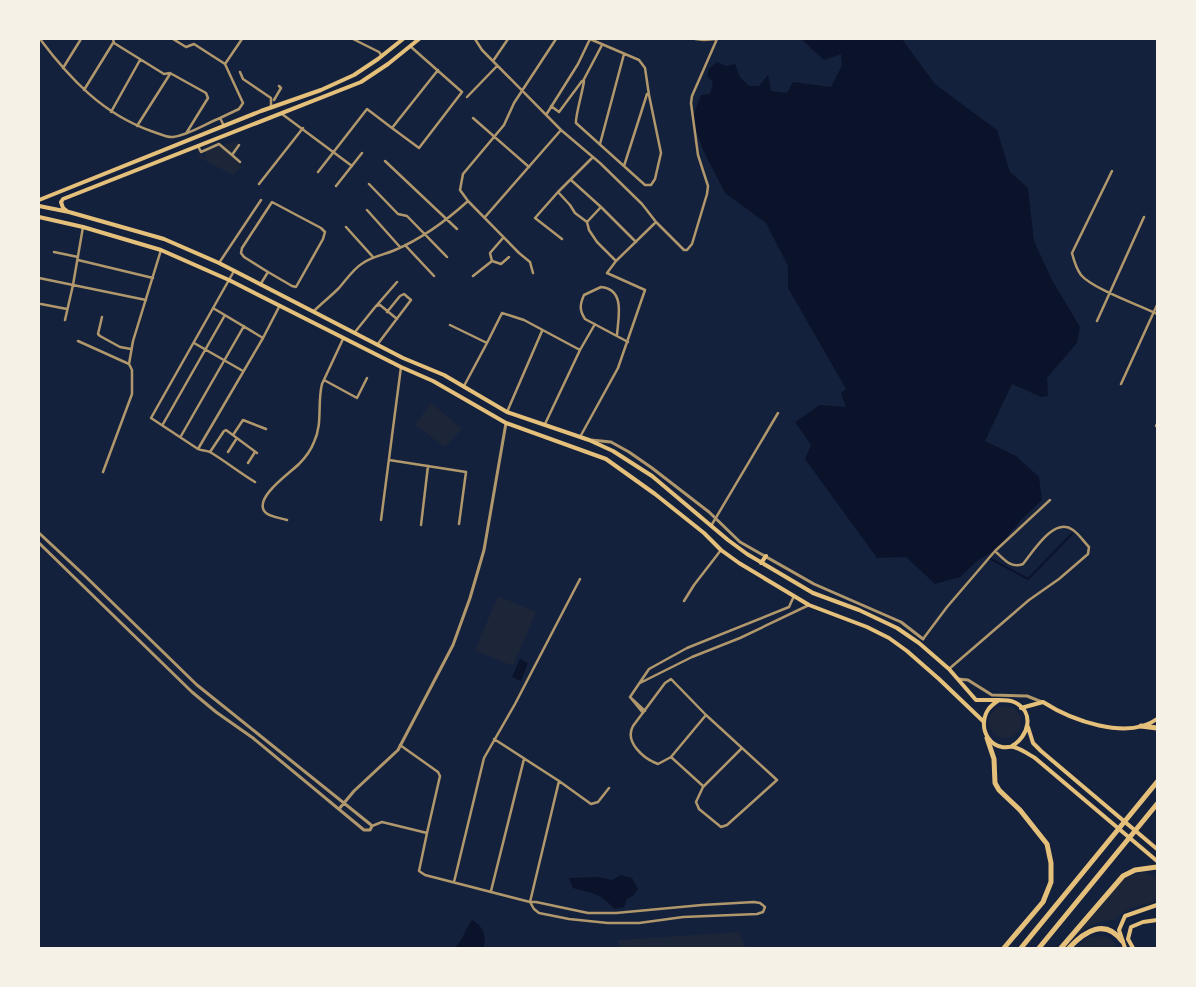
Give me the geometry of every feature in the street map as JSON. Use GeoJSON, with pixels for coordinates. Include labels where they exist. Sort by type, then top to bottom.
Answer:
{"type":"FeatureCollection","features":[{"type":"Feature","properties":{"kind":"highway"},"geometry":{"type":"LineString","coordinates":[[1141,726],[1157,728]]}},
{"type":"Feature","properties":{"kind":"highway"},"geometry":{"type":"LineString","coordinates":[[987,738],[994,758],[996,783],[999,790],[1020,810],[1047,844],[1051,862],[1051,882],[1043,902],[1004,948]]}},
{"type":"Feature","properties":{"kind":"highway"},"geometry":{"type":"LineString","coordinates":[[1021,948],[1157,782]]}},
{"type":"Feature","properties":{"kind":"highway"},"geometry":{"type":"LineString","coordinates":[[1039,948],[1157,804]]}},
{"type":"Feature","properties":{"kind":"highway"},"geometry":{"type":"LineString","coordinates":[[1060,948],[1123,876],[1135,870],[1157,866]]}},
{"type":"Feature","properties":{"kind":"highway"},"geometry":{"type":"LineString","coordinates":[[1069,948],[1081,936],[1093,930],[1108,929],[1118,936],[1122,942]]}},
{"type":"Feature","properties":{"kind":"main road"},"geometry":{"type":"LineString","coordinates":[[39,200],[324,88],[354,74],[382,56],[403,39]]}},
{"type":"Feature","properties":{"kind":"main road"},"geometry":{"type":"LineString","coordinates":[[69,212],[63,208],[61,202],[63,199],[361,82],[388,64],[419,39]]}},
{"type":"Feature","properties":{"kind":"main road"},"geometry":{"type":"LineString","coordinates":[[324,88],[326,96]]}},
{"type":"Feature","properties":{"kind":"main road"},"geometry":{"type":"LineString","coordinates":[[39,206],[69,212],[164,239],[219,263],[403,358],[444,375],[507,412],[545,424],[613,450],[640,467],[730,542],[761,562],[813,593],[878,618],[897,628],[949,669],[976,700],[999,700],[1013,701],[1021,708],[1028,719],[1026,734],[1020,742],[1012,746],[1003,747],[994,744],[987,738],[984,730],[985,715],[989,708],[999,700]]}},
{"type":"Feature","properties":{"kind":"main road"},"geometry":{"type":"LineString","coordinates":[[39,218],[83,227],[161,250],[229,280],[401,368],[433,381],[506,422],[606,459],[683,516],[721,550],[739,563],[809,605],[867,627],[889,638],[939,679],[984,722]]}},
{"type":"Feature","properties":{"kind":"main road"},"geometry":{"type":"LineString","coordinates":[[761,562],[766,556]]}},
{"type":"Feature","properties":{"kind":"main road"},"geometry":{"type":"LineString","coordinates":[[1021,708],[1043,702],[1059,712],[1098,726],[1122,729],[1141,726],[1157,719]]}},
{"type":"Feature","properties":{"kind":"main road"},"geometry":{"type":"LineString","coordinates":[[1027,724],[1033,743],[1041,751],[1157,849]]}},
{"type":"Feature","properties":{"kind":"main road"},"geometry":{"type":"LineString","coordinates":[[1012,746],[1035,758],[1157,861]]}},
{"type":"Feature","properties":{"kind":"main road"},"geometry":{"type":"LineString","coordinates":[[1125,948],[1119,930],[1126,916],[1157,905]]}},
{"type":"Feature","properties":{"kind":"main road"},"geometry":{"type":"LineString","coordinates":[[1132,948],[1128,939],[1128,933],[1131,928],[1135,924],[1157,920]]}},
{"type":"Feature","properties":{"kind":"street"},"geometry":{"type":"LineString","coordinates":[[40,39],[84,90],[111,112],[138,126],[172,138],[239,109],[243,103],[225,64],[194,44],[186,47],[172,39]]}},
{"type":"Feature","properties":{"kind":"street"},"geometry":{"type":"LineString","coordinates":[[64,68],[81,39]]}},
{"type":"Feature","properties":{"kind":"street"},"geometry":{"type":"LineString","coordinates":[[225,64],[242,39]]}},
{"type":"Feature","properties":{"kind":"street"},"geometry":{"type":"LineString","coordinates":[[354,39],[379,52],[382,56]]}},
{"type":"Feature","properties":{"kind":"street"},"geometry":{"type":"LineString","coordinates":[[475,39],[482,50],[497,66],[561,130],[593,157],[642,204],[656,222],[684,250],[690,248],[708,186],[698,155],[691,103],[692,96],[717,39],[696,39]]}},
{"type":"Feature","properties":{"kind":"street"},"geometry":{"type":"LineString","coordinates":[[493,61],[508,39]]}},
{"type":"Feature","properties":{"kind":"street"},"geometry":{"type":"LineString","coordinates":[[533,273],[530,262],[484,218],[460,190],[463,174],[504,125],[514,103],[556,39]]}},
{"type":"Feature","properties":{"kind":"street"},"geometry":{"type":"LineString","coordinates":[[546,115],[578,64],[590,39],[639,60],[645,68],[648,92],[662,153],[655,179],[651,184],[645,186],[576,123],[575,119],[580,104],[583,81]]}},
{"type":"Feature","properties":{"kind":"street"},"geometry":{"type":"LineString","coordinates":[[84,90],[113,41],[164,74],[170,74],[208,96],[186,133]]}},
{"type":"Feature","properties":{"kind":"street"},"geometry":{"type":"LineString","coordinates":[[551,106],[559,112],[583,81],[602,44]]}},
{"type":"Feature","properties":{"kind":"street"},"geometry":{"type":"LineString","coordinates":[[318,172],[367,109],[419,148],[462,92],[410,46]]}},
{"type":"Feature","properties":{"kind":"street"},"geometry":{"type":"LineString","coordinates":[[600,144],[624,54]]}},
{"type":"Feature","properties":{"kind":"street"},"geometry":{"type":"LineString","coordinates":[[111,112],[140,60]]}},
{"type":"Feature","properties":{"kind":"street"},"geometry":{"type":"LineString","coordinates":[[467,98],[497,66]]}},
{"type":"Feature","properties":{"kind":"street"},"geometry":{"type":"LineString","coordinates":[[392,128],[438,70]]}},
{"type":"Feature","properties":{"kind":"street"},"geometry":{"type":"LineString","coordinates":[[240,72],[244,79],[272,99],[277,105]]}},
{"type":"Feature","properties":{"kind":"street"},"geometry":{"type":"LineString","coordinates":[[138,126],[170,74]]}},
{"type":"Feature","properties":{"kind":"street"},"geometry":{"type":"LineString","coordinates":[[271,108],[272,99],[280,91],[281,88],[279,86]]}},
{"type":"Feature","properties":{"kind":"street"},"geometry":{"type":"LineString","coordinates":[[624,166],[648,92]]}},
{"type":"Feature","properties":{"kind":"street"},"geometry":{"type":"LineString","coordinates":[[282,114],[352,166]]}},
{"type":"Feature","properties":{"kind":"street"},"geometry":{"type":"LineString","coordinates":[[220,118],[224,126]]}},
{"type":"Feature","properties":{"kind":"street"},"geometry":{"type":"LineString","coordinates":[[473,118],[529,167]]}},
{"type":"Feature","properties":{"kind":"street"},"geometry":{"type":"LineString","coordinates":[[213,121],[217,129]]}},
{"type":"Feature","properties":{"kind":"street"},"geometry":{"type":"LineString","coordinates":[[259,184],[303,128]]}},
{"type":"Feature","properties":{"kind":"street"},"geometry":{"type":"LineString","coordinates":[[484,218],[561,130]]}},
{"type":"Feature","properties":{"kind":"street"},"geometry":{"type":"LineString","coordinates":[[198,146],[201,152],[219,144],[240,162]]}},
{"type":"Feature","properties":{"kind":"street"},"geometry":{"type":"LineString","coordinates":[[232,155],[239,145]]}},
{"type":"Feature","properties":{"kind":"street"},"geometry":{"type":"LineString","coordinates":[[336,186],[362,153]]}},
{"type":"Feature","properties":{"kind":"street"},"geometry":{"type":"LineString","coordinates":[[562,239],[535,218],[593,157]]}},
{"type":"Feature","properties":{"kind":"street"},"geometry":{"type":"LineString","coordinates":[[385,161],[457,229]]}},
{"type":"Feature","properties":{"kind":"street"},"geometry":{"type":"LineString","coordinates":[[1112,171],[1072,253],[1074,263],[1080,274],[1090,283],[1156,313]]}},
{"type":"Feature","properties":{"kind":"street"},"geometry":{"type":"LineString","coordinates":[[570,180],[601,206],[636,242]]}},
{"type":"Feature","properties":{"kind":"street"},"geometry":{"type":"LineString","coordinates":[[369,184],[398,214],[407,216],[447,257]]}},
{"type":"Feature","properties":{"kind":"street"},"geometry":{"type":"LineString","coordinates":[[558,192],[570,204],[572,210],[587,222],[589,230],[597,242],[616,261]]}},
{"type":"Feature","properties":{"kind":"street"},"geometry":{"type":"LineString","coordinates":[[219,263],[260,200]]}},
{"type":"Feature","properties":{"kind":"street"},"geometry":{"type":"LineString","coordinates":[[312,312],[338,288],[355,268],[373,257],[400,248],[446,219],[468,201]]}},
{"type":"Feature","properties":{"kind":"street"},"geometry":{"type":"LineString","coordinates":[[272,202],[325,232],[323,239],[296,286],[292,286],[268,272],[244,257],[241,253],[242,248],[272,202]]}},
{"type":"Feature","properties":{"kind":"street"},"geometry":{"type":"LineString","coordinates":[[587,222],[601,206]]}},
{"type":"Feature","properties":{"kind":"street"},"geometry":{"type":"LineString","coordinates":[[367,210],[400,248]]}},
{"type":"Feature","properties":{"kind":"street"},"geometry":{"type":"LineString","coordinates":[[1097,321],[1144,217]]}},
{"type":"Feature","properties":{"kind":"street"},"geometry":{"type":"LineString","coordinates":[[580,437],[613,379],[628,342],[645,290],[606,273],[656,222]]}},
{"type":"Feature","properties":{"kind":"street"},"geometry":{"type":"LineString","coordinates":[[64,320],[73,284],[83,227]]}},
{"type":"Feature","properties":{"kind":"street"},"geometry":{"type":"LineString","coordinates":[[346,227],[373,257]]}},
{"type":"Feature","properties":{"kind":"street"},"geometry":{"type":"LineString","coordinates":[[492,261],[490,254],[503,237]]}},
{"type":"Feature","properties":{"kind":"street"},"geometry":{"type":"LineString","coordinates":[[405,245],[434,276]]}},
{"type":"Feature","properties":{"kind":"street"},"geometry":{"type":"LineString","coordinates":[[103,472],[132,394],[132,370],[129,364],[131,349],[161,250]]}},
{"type":"Feature","properties":{"kind":"street"},"geometry":{"type":"LineString","coordinates":[[54,252],[153,278]]}},
{"type":"Feature","properties":{"kind":"street"},"geometry":{"type":"LineString","coordinates":[[492,261],[501,264],[509,257]]}},
{"type":"Feature","properties":{"kind":"street"},"geometry":{"type":"LineString","coordinates":[[473,276],[492,261]]}},
{"type":"Feature","properties":{"kind":"street"},"geometry":{"type":"LineString","coordinates":[[234,271],[151,418],[198,448],[210,452],[255,482]]}},
{"type":"Feature","properties":{"kind":"street"},"geometry":{"type":"LineString","coordinates":[[260,285],[268,272]]}},
{"type":"Feature","properties":{"kind":"street"},"geometry":{"type":"LineString","coordinates":[[39,278],[146,300]]}},
{"type":"Feature","properties":{"kind":"street"},"geometry":{"type":"LineString","coordinates":[[354,334],[397,282]]}},
{"type":"Feature","properties":{"kind":"street"},"geometry":{"type":"LineString","coordinates":[[617,335],[620,310],[617,296],[613,291],[601,287],[584,295],[581,313],[585,319],[628,342]]}},
{"type":"Feature","properties":{"kind":"street"},"geometry":{"type":"LineString","coordinates":[[377,345],[411,300],[404,294],[400,296],[387,312]]}},
{"type":"Feature","properties":{"kind":"street"},"geometry":{"type":"LineString","coordinates":[[41,304],[67,309]]}},
{"type":"Feature","properties":{"kind":"street"},"geometry":{"type":"LineString","coordinates":[[1121,384],[1156,313],[1157,305]]}},
{"type":"Feature","properties":{"kind":"street"},"geometry":{"type":"LineString","coordinates":[[198,448],[263,338],[279,306]]}},
{"type":"Feature","properties":{"kind":"street"},"geometry":{"type":"LineString","coordinates":[[376,306],[380,306],[397,319]]}},
{"type":"Feature","properties":{"kind":"street"},"geometry":{"type":"LineString","coordinates":[[213,308],[263,338]]}},
{"type":"Feature","properties":{"kind":"street"},"geometry":{"type":"LineString","coordinates":[[463,387],[488,344],[502,313],[524,320],[580,350]]}},
{"type":"Feature","properties":{"kind":"street"},"geometry":{"type":"LineString","coordinates":[[162,425],[225,315]]}},
{"type":"Feature","properties":{"kind":"street"},"geometry":{"type":"LineString","coordinates":[[102,317],[98,334],[120,347],[131,349]]}},
{"type":"Feature","properties":{"kind":"street"},"geometry":{"type":"LineString","coordinates":[[545,424],[580,350],[595,324]]}},
{"type":"Feature","properties":{"kind":"street"},"geometry":{"type":"LineString","coordinates":[[450,325],[488,344]]}},
{"type":"Feature","properties":{"kind":"street"},"geometry":{"type":"LineString","coordinates":[[181,436],[244,326]]}},
{"type":"Feature","properties":{"kind":"street"},"geometry":{"type":"LineString","coordinates":[[507,412],[543,331]]}},
{"type":"Feature","properties":{"kind":"street"},"geometry":{"type":"LineString","coordinates":[[287,520],[264,511],[264,500],[270,489],[300,463],[315,442],[320,420],[321,391],[324,380],[343,339]]}},
{"type":"Feature","properties":{"kind":"street"},"geometry":{"type":"LineString","coordinates":[[78,341],[129,364]]}},
{"type":"Feature","properties":{"kind":"street"},"geometry":{"type":"LineString","coordinates":[[194,343],[244,371]]}},
{"type":"Feature","properties":{"kind":"street"},"geometry":{"type":"LineString","coordinates":[[381,520],[401,368]]}},
{"type":"Feature","properties":{"kind":"street"},"geometry":{"type":"LineString","coordinates":[[324,380],[357,398],[367,378]]}},
{"type":"Feature","properties":{"kind":"street"},"geometry":{"type":"LineString","coordinates":[[711,526],[778,413]]}},
{"type":"Feature","properties":{"kind":"street"},"geometry":{"type":"LineString","coordinates":[[233,435],[243,420],[266,430]]}},
{"type":"Feature","properties":{"kind":"street"},"geometry":{"type":"LineString","coordinates":[[339,809],[354,790],[398,750],[453,645],[470,598],[484,550],[506,422]]}},
{"type":"Feature","properties":{"kind":"street"},"geometry":{"type":"LineString","coordinates":[[210,452],[226,430],[256,452],[248,463]]}},
{"type":"Feature","properties":{"kind":"street"},"geometry":{"type":"LineString","coordinates":[[228,452],[237,438]]}},
{"type":"Feature","properties":{"kind":"street"},"geometry":{"type":"LineString","coordinates":[[589,440],[611,442],[629,452],[652,468],[715,519],[735,538],[828,591],[901,622],[923,639]]}},
{"type":"Feature","properties":{"kind":"street"},"geometry":{"type":"LineString","coordinates":[[389,460],[466,472],[459,524]]}},
{"type":"Feature","properties":{"kind":"street"},"geometry":{"type":"LineString","coordinates":[[421,525],[428,466]]}},
{"type":"Feature","properties":{"kind":"street"},"geometry":{"type":"LineString","coordinates":[[919,644],[947,607],[995,551],[1050,500]]}},
{"type":"Feature","properties":{"kind":"street"},"geometry":{"type":"LineString","coordinates":[[949,669],[1029,600],[1087,556],[1089,551],[1088,547],[1073,529],[1058,527],[1050,532],[1023,564],[1019,566],[1010,564],[995,551]]}},
{"type":"Feature","properties":{"kind":"street"},"geometry":{"type":"LineString","coordinates":[[39,533],[197,685],[372,826]]}},
{"type":"Feature","properties":{"kind":"street"},"geometry":{"type":"LineString","coordinates":[[39,543],[192,692],[216,712],[253,738],[367,831],[372,826],[382,822],[427,833]]}},
{"type":"Feature","properties":{"kind":"street"},"geometry":{"type":"LineString","coordinates":[[684,601],[721,550]]}},
{"type":"Feature","properties":{"kind":"street"},"geometry":{"type":"LineString","coordinates":[[454,882],[486,752],[515,704],[580,579]]}},
{"type":"Feature","properties":{"kind":"street"},"geometry":{"type":"LineString","coordinates":[[644,712],[630,697],[649,669],[687,648],[789,607],[794,596]]}},
{"type":"Feature","properties":{"kind":"street"},"geometry":{"type":"LineString","coordinates":[[639,683],[809,605]]}},
{"type":"Feature","properties":{"kind":"street"},"geometry":{"type":"LineString","coordinates":[[706,715],[671,757],[658,764],[649,761],[632,743],[630,734],[665,683],[671,679],[706,715],[777,780],[728,825],[721,827],[697,806],[698,798],[703,787],[742,748]]}},
{"type":"Feature","properties":{"kind":"street"},"geometry":{"type":"LineString","coordinates":[[958,679],[968,680],[992,695],[1027,696],[1043,702]]}},
{"type":"Feature","properties":{"kind":"street"},"geometry":{"type":"LineString","coordinates":[[494,739],[591,804],[598,802],[609,788]]}},
{"type":"Feature","properties":{"kind":"street"},"geometry":{"type":"LineString","coordinates":[[400,745],[438,772],[440,776],[419,871],[425,875],[530,902],[588,913],[616,913],[754,902],[765,906],[762,912],[757,914],[683,917],[639,924],[562,918],[540,913],[534,909],[530,902],[559,781]]}},
{"type":"Feature","properties":{"kind":"street"},"geometry":{"type":"LineString","coordinates":[[671,757],[703,787]]}},
{"type":"Feature","properties":{"kind":"street"},"geometry":{"type":"LineString","coordinates":[[491,891],[524,759]]}},
{"type":"Feature","properties":{"kind":"shaded area"},"geometry":{"type":"Polygon","coordinates":[[[801,39],[902,39],[935,84],[997,130],[1010,172],[1028,188],[1034,241],[1052,280],[1080,327],[1077,343],[1047,378],[1048,396],[1041,397],[1012,384],[985,441],[1016,456],[1039,477],[1042,500],[1022,519],[997,549],[977,561],[960,577],[935,584],[906,557],[877,558],[805,459],[811,445],[795,422],[820,405],[846,407],[841,393],[846,389],[788,288],[788,266],[766,223],[725,193],[704,152],[692,119],[701,95],[710,94],[713,82],[707,76],[709,69],[717,62],[726,66],[735,64],[740,77],[749,86],[759,86],[768,75],[771,91],[787,93],[793,82],[831,87],[842,65],[841,54],[824,60],[801,39]]]}},
{"type":"Feature","properties":{"kind":"shaded area"},"geometry":{"type":"Polygon","coordinates":[[[239,140],[232,158],[242,167],[233,175],[196,156],[199,154],[205,158],[206,151],[239,140]]]}},
{"type":"Feature","properties":{"kind":"shaded area"},"geometry":{"type":"Polygon","coordinates":[[[431,403],[462,429],[445,447],[415,425],[431,403]]]}},
{"type":"Feature","properties":{"kind":"shaded area"},"geometry":{"type":"Polygon","coordinates":[[[498,596],[536,612],[513,666],[475,650],[498,596]]]}},
{"type":"Feature","properties":{"kind":"shaded area"},"geometry":{"type":"Polygon","coordinates":[[[520,659],[528,663],[521,681],[512,677],[520,659]]]}},
{"type":"Feature","properties":{"kind":"shaded area"},"geometry":{"type":"Polygon","coordinates":[[[1005,706],[1011,707],[1016,711],[1020,716],[1020,728],[1016,733],[1011,737],[1005,738],[999,737],[994,733],[990,728],[989,722],[990,716],[994,711],[999,707],[1005,706]]]}},
{"type":"Feature","properties":{"kind":"shaded area"},"geometry":{"type":"Polygon","coordinates":[[[1143,872],[1157,878],[1157,901],[1130,909],[1115,920],[1094,924],[1076,935],[1120,882],[1143,872]]]}},
{"type":"Feature","properties":{"kind":"shaded area"},"geometry":{"type":"Polygon","coordinates":[[[621,875],[632,878],[638,889],[633,896],[627,899],[624,907],[615,909],[600,896],[573,888],[569,878],[597,877],[612,880],[621,875]]]}},
{"type":"Feature","properties":{"kind":"shaded area"},"geometry":{"type":"Polygon","coordinates":[[[472,920],[483,932],[485,939],[484,948],[455,948],[460,942],[472,920]]]}},
{"type":"Feature","properties":{"kind":"shaded area"},"geometry":{"type":"Polygon","coordinates":[[[739,932],[746,948],[620,948],[618,944],[619,940],[739,932]]]}},
{"type":"Feature","properties":{"kind":"shaded area"},"geometry":{"type":"Polygon","coordinates":[[[1098,936],[1115,942],[1118,948],[1074,948],[1089,937],[1098,936]]]}},
{"type":"Feature","properties":{"kind":"waterway"},"geometry":{"type":"LineString","coordinates":[[989,558],[1028,579],[1072,534]]}}]}
